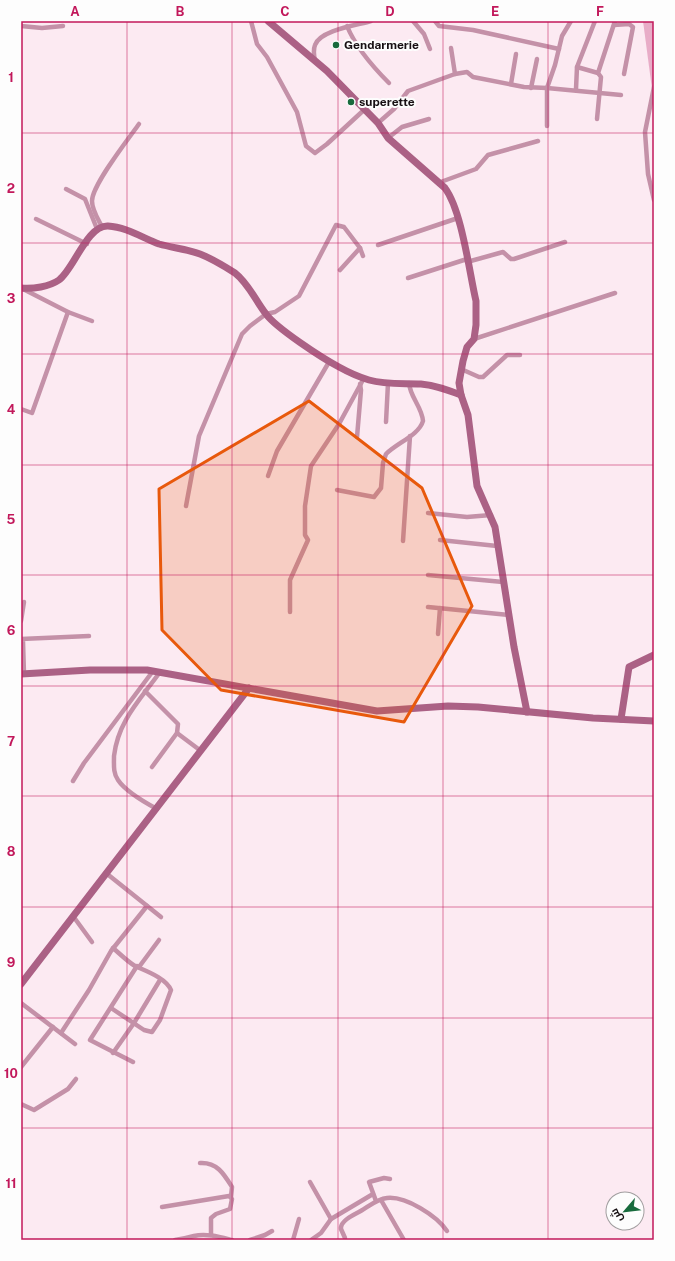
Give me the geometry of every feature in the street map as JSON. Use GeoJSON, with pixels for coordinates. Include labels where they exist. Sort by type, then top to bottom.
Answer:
{"type":"FeatureCollection","features":[{"type":"Feature","properties":{"kind":"street"},"geometry":{"type":"LineString","coordinates":[[251,21],[258,44],[267,57],[281,85],[296,109],[306,146],[309,151],[315,153],[365,110]]}},
{"type":"Feature","properties":{"kind":"street"},"geometry":{"type":"LineString","coordinates":[[268,21],[315,61],[378,123],[388,138],[438,183],[452,198],[458,218],[477,313],[474,339]]}},
{"type":"Feature","properties":{"kind":"street"},"geometry":{"type":"LineString","coordinates":[[315,61],[314,52],[316,43],[336,30],[346,26],[371,21]]}},
{"type":"Feature","properties":{"kind":"street"},"geometry":{"type":"LineString","coordinates":[[413,21],[424,34],[430,49]]}},
{"type":"Feature","properties":{"kind":"street"},"geometry":{"type":"LineString","coordinates":[[435,21],[439,26],[473,30],[559,49]]}},
{"type":"Feature","properties":{"kind":"street"},"geometry":{"type":"LineString","coordinates":[[547,126],[546,88],[555,65],[562,36],[571,21]]}},
{"type":"Feature","properties":{"kind":"street"},"geometry":{"type":"LineString","coordinates":[[576,89],[577,67],[596,21]]}},
{"type":"Feature","properties":{"kind":"street"},"geometry":{"type":"LineString","coordinates":[[598,73],[615,23],[629,24],[633,27],[624,74]]}},
{"type":"Feature","properties":{"kind":"street"},"geometry":{"type":"LineString","coordinates":[[21,26],[42,28],[63,26]]}},
{"type":"Feature","properties":{"kind":"street"},"geometry":{"type":"LineString","coordinates":[[346,26],[362,51],[389,83]]}},
{"type":"Feature","properties":{"kind":"street"},"geometry":{"type":"LineString","coordinates":[[451,48],[455,74]]}},
{"type":"Feature","properties":{"kind":"street"},"geometry":{"type":"LineString","coordinates":[[511,84],[516,54]]}},
{"type":"Feature","properties":{"kind":"street"},"geometry":{"type":"LineString","coordinates":[[531,88],[537,59]]}},
{"type":"Feature","properties":{"kind":"street"},"geometry":{"type":"LineString","coordinates":[[577,67],[598,73],[601,77],[597,119]]}},
{"type":"Feature","properties":{"kind":"street"},"geometry":{"type":"LineString","coordinates":[[378,123],[396,107],[408,91],[455,74],[468,72],[473,77],[531,88],[576,89],[622,95]]}},
{"type":"Feature","properties":{"kind":"street"},"geometry":{"type":"LineString","coordinates":[[654,88],[645,132],[648,174],[654,200]]}},
{"type":"Feature","properties":{"kind":"street"},"geometry":{"type":"LineString","coordinates":[[388,138],[402,127],[429,119]]}},
{"type":"Feature","properties":{"kind":"street"},"geometry":{"type":"LineString","coordinates":[[99,228],[92,200],[95,190],[116,156],[139,124]]}},
{"type":"Feature","properties":{"kind":"street"},"geometry":{"type":"LineString","coordinates":[[438,183],[476,169],[488,155],[538,141]]}},
{"type":"Feature","properties":{"kind":"street"},"geometry":{"type":"LineString","coordinates":[[66,189],[85,199],[99,228]]}},
{"type":"Feature","properties":{"kind":"street"},"geometry":{"type":"LineString","coordinates":[[378,244],[458,218]]}},
{"type":"Feature","properties":{"kind":"street"},"geometry":{"type":"LineString","coordinates":[[36,219],[87,244]]}},
{"type":"Feature","properties":{"kind":"street"},"geometry":{"type":"LineString","coordinates":[[186,506],[199,436],[242,334],[266,314],[275,312],[299,296],[336,225],[344,227],[360,248],[363,256]]}},
{"type":"Feature","properties":{"kind":"street"},"geometry":{"type":"LineString","coordinates":[[21,288],[47,286],[58,281],[66,273],[79,252],[99,228]]}},
{"type":"Feature","properties":{"kind":"street"},"geometry":{"type":"LineString","coordinates":[[99,228],[117,228],[167,246],[200,254],[219,263],[236,274],[252,291],[266,314],[284,330],[329,362],[362,381],[409,384],[446,389],[461,395]]}},
{"type":"Feature","properties":{"kind":"street"},"geometry":{"type":"LineString","coordinates":[[408,278],[467,260],[503,252],[506,252],[511,259],[514,259],[565,242]]}},
{"type":"Feature","properties":{"kind":"street"},"geometry":{"type":"LineString","coordinates":[[340,270],[360,248]]}},
{"type":"Feature","properties":{"kind":"street"},"geometry":{"type":"LineString","coordinates":[[21,288],[68,312],[92,321]]}},
{"type":"Feature","properties":{"kind":"street"},"geometry":{"type":"LineString","coordinates":[[527,712],[503,582],[495,527],[477,486],[468,415],[461,395],[459,383],[461,369],[467,347],[474,339],[615,293]]}},
{"type":"Feature","properties":{"kind":"street"},"geometry":{"type":"LineString","coordinates":[[21,409],[32,413],[68,312]]}},
{"type":"Feature","properties":{"kind":"street"},"geometry":{"type":"LineString","coordinates":[[461,369],[479,378],[483,377],[507,355],[520,355]]}},
{"type":"Feature","properties":{"kind":"street"},"geometry":{"type":"LineString","coordinates":[[268,476],[277,452],[329,362]]}},
{"type":"Feature","properties":{"kind":"street"},"geometry":{"type":"LineString","coordinates":[[357,437],[362,381]]}},
{"type":"Feature","properties":{"kind":"street"},"geometry":{"type":"LineString","coordinates":[[290,612],[290,580],[308,540],[305,535],[305,506],[311,466],[339,424],[362,381]]}},
{"type":"Feature","properties":{"kind":"street"},"geometry":{"type":"LineString","coordinates":[[386,422],[388,383]]}},
{"type":"Feature","properties":{"kind":"street"},"geometry":{"type":"LineString","coordinates":[[337,490],[374,497],[381,488],[383,463],[386,454],[417,432],[423,421],[420,409],[410,390],[409,384]]}},
{"type":"Feature","properties":{"kind":"street"},"geometry":{"type":"LineString","coordinates":[[403,541],[410,436]]}},
{"type":"Feature","properties":{"kind":"street"},"geometry":{"type":"LineString","coordinates":[[428,513],[467,516],[491,515]]}},
{"type":"Feature","properties":{"kind":"street"},"geometry":{"type":"LineString","coordinates":[[440,540],[497,546]]}},
{"type":"Feature","properties":{"kind":"street"},"geometry":{"type":"LineString","coordinates":[[428,575],[503,582]]}},
{"type":"Feature","properties":{"kind":"street"},"geometry":{"type":"LineString","coordinates":[[21,621],[24,602]]}},
{"type":"Feature","properties":{"kind":"street"},"geometry":{"type":"LineString","coordinates":[[428,607],[509,615]]}},
{"type":"Feature","properties":{"kind":"street"},"geometry":{"type":"LineString","coordinates":[[438,634],[440,608]]}},
{"type":"Feature","properties":{"kind":"street"},"geometry":{"type":"LineString","coordinates":[[89,636],[21,639],[23,641],[22,674],[90,670],[157,672],[377,711],[448,706],[654,721]]}},
{"type":"Feature","properties":{"kind":"street"},"geometry":{"type":"LineString","coordinates":[[621,719],[629,667],[654,655]]}},
{"type":"Feature","properties":{"kind":"street"},"geometry":{"type":"LineString","coordinates":[[73,781],[84,763],[142,687],[157,672]]}},
{"type":"Feature","properties":{"kind":"street"},"geometry":{"type":"LineString","coordinates":[[156,810],[117,780],[114,771],[115,747],[119,731],[124,720],[146,693],[157,672]]}},
{"type":"Feature","properties":{"kind":"street"},"geometry":{"type":"LineString","coordinates":[[142,687],[146,693],[178,724],[177,733],[152,767]]}},
{"type":"Feature","properties":{"kind":"street"},"geometry":{"type":"LineString","coordinates":[[21,984],[249,688]]}},
{"type":"Feature","properties":{"kind":"street"},"geometry":{"type":"LineString","coordinates":[[177,733],[201,751]]}},
{"type":"Feature","properties":{"kind":"street"},"geometry":{"type":"LineString","coordinates":[[106,873],[161,917]]}},
{"type":"Feature","properties":{"kind":"street"},"geometry":{"type":"LineString","coordinates":[[61,1033],[89,990],[113,948],[147,906]]}},
{"type":"Feature","properties":{"kind":"street"},"geometry":{"type":"LineString","coordinates":[[73,916],[92,942]]}},
{"type":"Feature","properties":{"kind":"street"},"geometry":{"type":"LineString","coordinates":[[133,1062],[90,1040],[138,967],[159,940]]}},
{"type":"Feature","properties":{"kind":"street"},"geometry":{"type":"LineString","coordinates":[[111,1008],[148,1032],[155,1030],[171,993],[170,987],[138,967],[113,948]]}},
{"type":"Feature","properties":{"kind":"street"},"geometry":{"type":"LineString","coordinates":[[113,1053],[134,1023],[160,980]]}},
{"type":"Feature","properties":{"kind":"street"},"geometry":{"type":"LineString","coordinates":[[21,1003],[75,1044]]}},
{"type":"Feature","properties":{"kind":"street"},"geometry":{"type":"LineString","coordinates":[[21,1067],[53,1027]]}},
{"type":"Feature","properties":{"kind":"street"},"geometry":{"type":"LineString","coordinates":[[21,1104],[34,1110],[68,1089],[76,1078]]}},
{"type":"Feature","properties":{"kind":"street"},"geometry":{"type":"LineString","coordinates":[[200,1162],[212,1164],[218,1168],[232,1187],[232,1207],[212,1216],[211,1236]]}},
{"type":"Feature","properties":{"kind":"street"},"geometry":{"type":"LineString","coordinates":[[390,1180],[384,1178],[369,1182],[373,1194],[404,1240]]}},
{"type":"Feature","properties":{"kind":"street"},"geometry":{"type":"LineString","coordinates":[[310,1182],[331,1219]]}},
{"type":"Feature","properties":{"kind":"street"},"geometry":{"type":"LineString","coordinates":[[311,1240],[321,1233],[331,1219],[373,1194]]}},
{"type":"Feature","properties":{"kind":"street"},"geometry":{"type":"LineString","coordinates":[[162,1206],[222,1196],[231,1197]]}},
{"type":"Feature","properties":{"kind":"street"},"geometry":{"type":"LineString","coordinates":[[345,1238],[341,1226],[343,1223],[378,1200],[395,1198],[409,1202],[438,1221],[447,1231]]}},
{"type":"Feature","properties":{"kind":"street"},"geometry":{"type":"LineString","coordinates":[[293,1240],[299,1220]]}},
{"type":"Feature","properties":{"kind":"street"},"geometry":{"type":"LineString","coordinates":[[250,1240],[265,1235],[272,1230]]}},
{"type":"Feature","properties":{"kind":"street"},"geometry":{"type":"LineString","coordinates":[[175,1240],[188,1240],[194,1236],[211,1236],[232,1240]]}},
{"type":"Feature","properties":{"kind":"highlighted area"},"geometry":{"type":"Polygon","coordinates":[[[309,401],[422,488],[472,606],[404,722],[221,690],[162,630],[159,489],[309,401]]]}},
{"type":"Feature","properties":{"kind":"shaded area"},"geometry":{"type":"Polygon","coordinates":[[[643,21],[654,21],[654,104],[643,21]]]}},
{"type":"Feature","properties":{"kind":"place","name":"Gendarmerie"},"geometry":{"type":"Point","coordinates":[336,45]}},
{"type":"Feature","properties":{"kind":"place","name":"superette"},"geometry":{"type":"Point","coordinates":[351,102]}}]}
